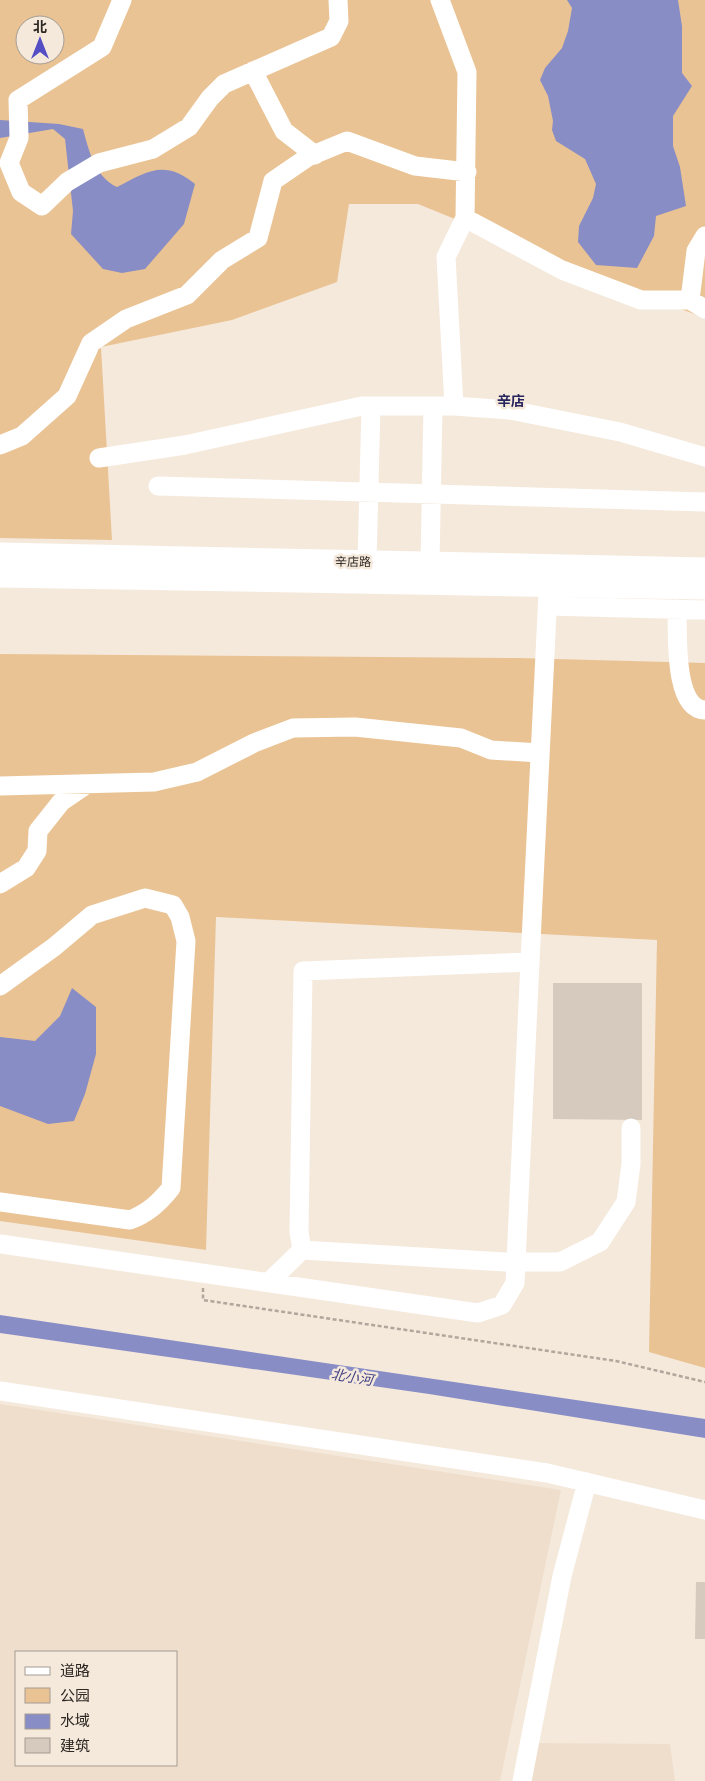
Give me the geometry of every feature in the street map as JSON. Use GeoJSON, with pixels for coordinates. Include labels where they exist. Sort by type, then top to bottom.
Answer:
{"type":"FeatureCollection","features":[{"type":"Feature","properties":{"kind":"main road","name":"辛店路"},"geometry":{"type":"LineString","coordinates":[[0,555],[430,563],[548,585],[705,570]]}},
{"type":"Feature","properties":{"kind":"main road","name":"辛店路"},"geometry":{"type":"LineString","coordinates":[[0,575],[705,587]]}},
{"type":"Feature","properties":{"kind":"street"},"geometry":{"type":"LineString","coordinates":[[122,0],[102,48],[18,100],[19,138],[9,163],[21,192],[42,206],[67,182],[99,163],[153,149],[189,127],[210,98],[224,84],[331,37],[339,21],[338,0]]}},
{"type":"Feature","properties":{"kind":"street"},"geometry":{"type":"LineString","coordinates":[[440,0],[467,72],[465,218],[446,257],[454,406]]}},
{"type":"Feature","properties":{"kind":"street"},"geometry":{"type":"LineString","coordinates":[[253,71],[284,131],[315,155]]}},
{"type":"Feature","properties":{"kind":"street"},"geometry":{"type":"LineString","coordinates":[[0,445],[22,436],[67,396],[91,343],[126,319],[187,295],[222,260],[258,238],[273,181],[315,155],[347,141],[415,166],[466,172]]}},
{"type":"Feature","properties":{"kind":"street"},"geometry":{"type":"LineString","coordinates":[[465,218],[562,270],[641,300],[698,305],[696,251],[705,236]]}},
{"type":"Feature","properties":{"kind":"street"},"geometry":{"type":"LineString","coordinates":[[99,458],[185,445],[362,406],[454,406],[510,410],[620,432],[705,457]]}},
{"type":"Feature","properties":{"kind":"street"},"geometry":{"type":"LineString","coordinates":[[367,562],[371,406]]}},
{"type":"Feature","properties":{"kind":"street"},"geometry":{"type":"LineString","coordinates":[[430,563],[433,406]]}},
{"type":"Feature","properties":{"kind":"street"},"geometry":{"type":"LineString","coordinates":[[158,486],[432,494],[610,505],[705,502]]}},
{"type":"Feature","properties":{"kind":"street"},"geometry":{"type":"LineString","coordinates":[[0,1244],[203,1272],[478,1314],[502,1305],[515,1283],[548,585],[677,609],[705,610]]}},
{"type":"Feature","properties":{"kind":"street"},"geometry":{"type":"LineString","coordinates":[[677,609],[682,689],[692,705],[705,710]]}},
{"type":"Feature","properties":{"kind":"street"},"geometry":{"type":"LineString","coordinates":[[0,786],[154,782],[197,772],[254,743],[293,728],[355,727],[462,738],[490,750],[540,753]]}},
{"type":"Feature","properties":{"kind":"street"},"geometry":{"type":"LineString","coordinates":[[0,884],[26,868],[37,851],[38,831],[61,802],[86,785]]}},
{"type":"Feature","properties":{"kind":"street"},"geometry":{"type":"LineString","coordinates":[[0,986],[54,947],[92,915],[145,898],[173,906],[180,917],[186,941],[171,1188],[157,1205],[130,1220],[0,1202]]}},
{"type":"Feature","properties":{"kind":"street"},"geometry":{"type":"LineString","coordinates":[[302,1250],[298,1232],[303,971],[530,962]]}},
{"type":"Feature","properties":{"kind":"street"},"geometry":{"type":"LineString","coordinates":[[269,1282],[302,1250],[505,1262],[560,1262],[600,1242],[626,1202],[632,1164],[632,1128]]}},
{"type":"Feature","properties":{"kind":"street"},"geometry":{"type":"LineString","coordinates":[[0,1391],[547,1472],[705,1510]]}},
{"type":"Feature","properties":{"kind":"street"},"geometry":{"type":"LineString","coordinates":[[522,1781],[562,1576],[587,1482]]}},
{"type":"Feature","properties":{"kind":"path"},"geometry":{"type":"LineString","coordinates":[[203,1272],[203,1300],[616,1361],[705,1382]]}},
{"type":"Feature","properties":{"kind":"shaded area"},"geometry":{"type":"Polygon","coordinates":[[[0,1404],[561,1490],[500,1781],[0,1781],[0,1404]]]}},
{"type":"Feature","properties":{"kind":"shaded area"},"geometry":{"type":"Polygon","coordinates":[[[533,1743],[670,1744],[675,1781],[527,1781],[533,1743]]]}},
{"type":"Feature","properties":{"kind":"green space"},"geometry":{"type":"Polygon","coordinates":[[[0,0],[705,0],[705,318],[627,289],[418,204],[349,204],[337,282],[232,320],[101,347],[112,540],[0,538],[0,0]]]}},
{"type":"Feature","properties":{"kind":"green space"},"geometry":{"type":"Polygon","coordinates":[[[0,654],[518,658],[705,663],[705,1368],[649,1352],[657,940],[216,917],[206,1250],[0,1221],[0,654]]]}},
{"type":"Feature","properties":{"kind":"water"},"geometry":{"type":"Polygon","coordinates":[[[567,0],[678,0],[682,26],[682,73],[692,86],[673,116],[673,146],[680,167],[686,206],[656,216],[654,236],[637,268],[596,265],[578,242],[579,226],[593,198],[596,184],[585,159],[556,141],[552,130],[553,121],[548,96],[540,80],[545,68],[562,48],[568,31],[572,8],[567,0]]]}},
{"type":"Feature","properties":{"kind":"water"},"geometry":{"type":"Polygon","coordinates":[[[0,120],[59,124],[83,129],[98,170],[109,183],[117,187],[147,172],[156,170],[165,170],[184,176],[195,184],[184,224],[145,269],[122,273],[103,269],[71,234],[73,211],[65,139],[53,129],[0,138],[0,120]]]}},
{"type":"Feature","properties":{"kind":"water"},"geometry":{"type":"Polygon","coordinates":[[[72,988],[96,1007],[96,1054],[85,1094],[74,1121],[48,1124],[0,1106],[0,1037],[35,1041],[60,1016],[72,988]]]}},
{"type":"Feature","properties":{"kind":"water","name":"北小河"},"geometry":{"type":"Polygon","coordinates":[[[0,1315],[705,1419],[705,1438],[429,1394],[0,1333],[0,1315]]]}},
{"type":"Feature","properties":{"kind":"building"},"geometry":{"type":"Polygon","coordinates":[[[553,983],[642,983],[642,1120],[553,1119],[553,983]]]}},
{"type":"Feature","properties":{"kind":"building"},"geometry":{"type":"Polygon","coordinates":[[[696,1582],[705,1582],[705,1639],[695,1639],[696,1582]]]}},
{"type":"Feature","properties":{"kind":"district","name":"辛店"},"geometry":{"type":"Point","coordinates":[511,401]}}]}
